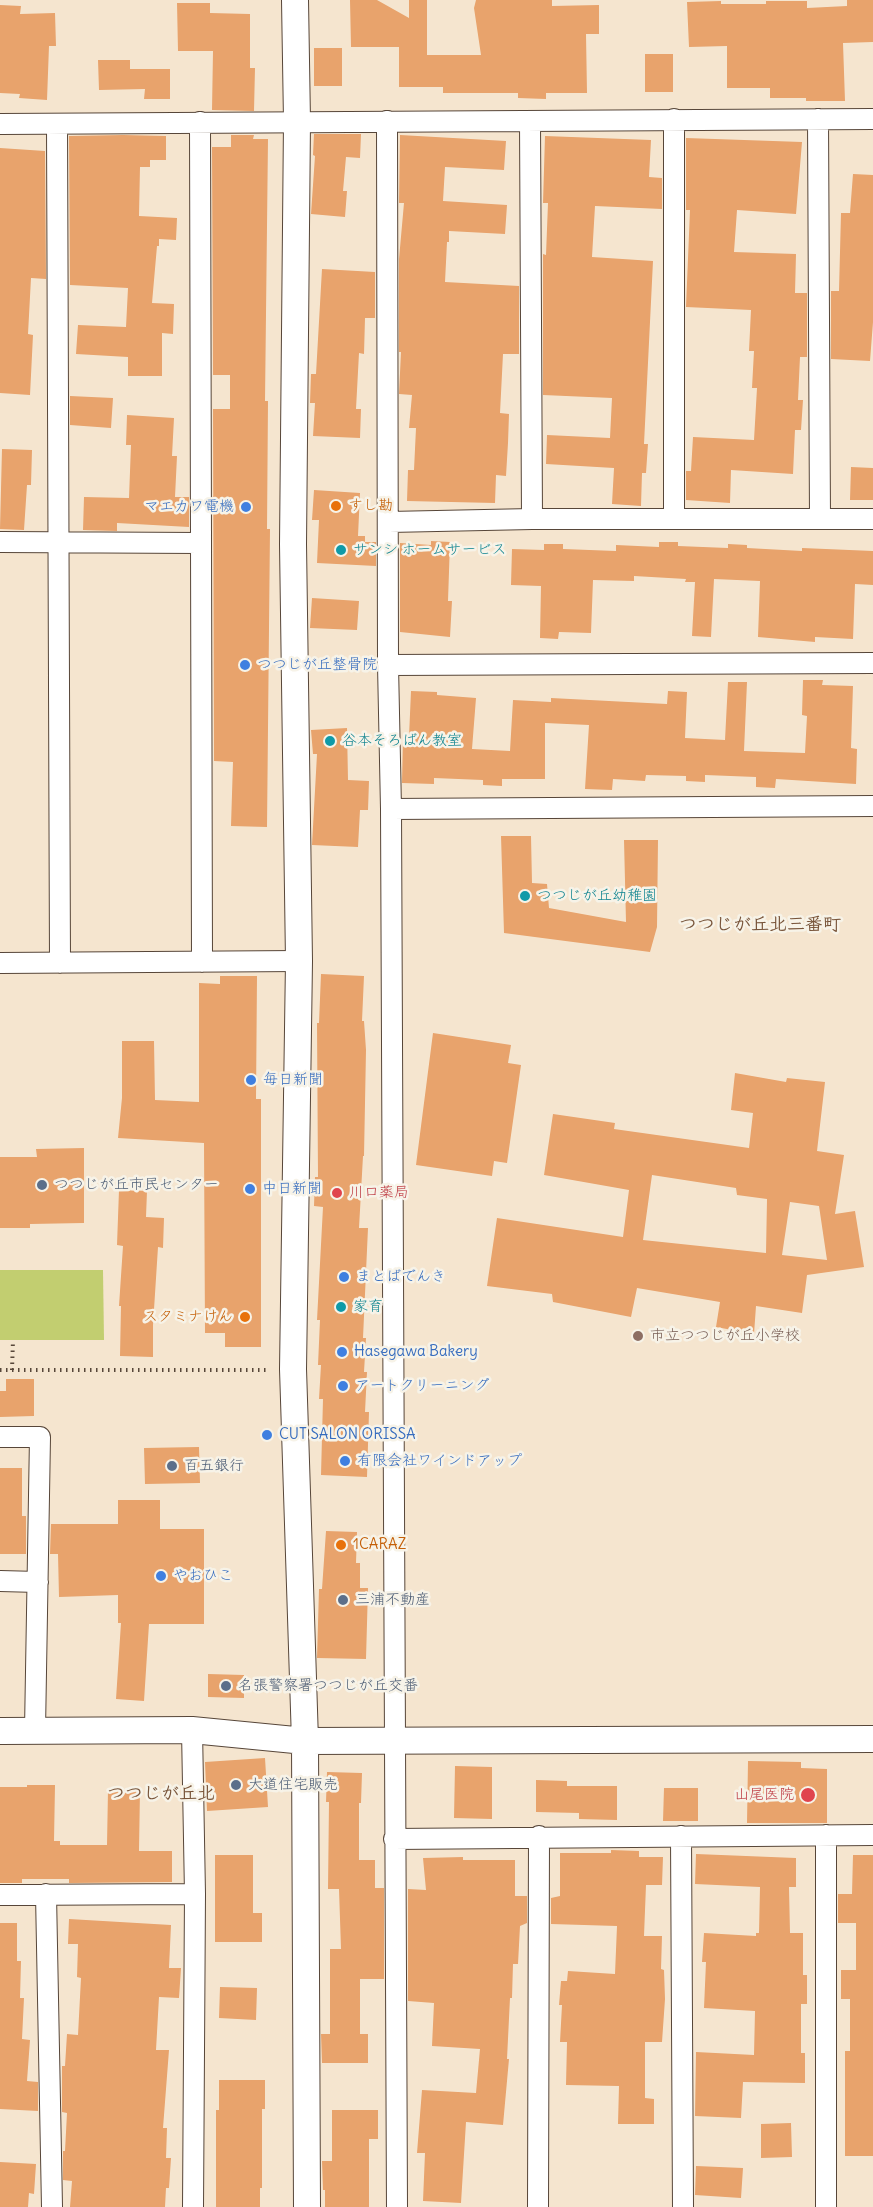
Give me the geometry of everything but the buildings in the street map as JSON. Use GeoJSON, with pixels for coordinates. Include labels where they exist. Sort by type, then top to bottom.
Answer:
{"type":"FeatureCollection","features":[{"type":"Feature","properties":{"kind":"street"},"geometry":{"type":"LineString","coordinates":[[295,0],[297,121],[293,544],[299,962],[293,1370],[304,1741],[307,2207]]}},
{"type":"Feature","properties":{"kind":"street"},"geometry":{"type":"LineString","coordinates":[[674,119],[674,518]]}},
{"type":"Feature","properties":{"kind":"street"},"geometry":{"type":"LineString","coordinates":[[818,119],[820,519]]}},
{"type":"Feature","properties":{"kind":"street"},"geometry":{"type":"LineString","coordinates":[[0,124],[873,119]]}},
{"type":"Feature","properties":{"kind":"street"},"geometry":{"type":"LineString","coordinates":[[387,121],[397,2207]]}},
{"type":"Feature","properties":{"kind":"street"},"geometry":{"type":"LineString","coordinates":[[530,121],[531,519]]}},
{"type":"Feature","properties":{"kind":"street"},"geometry":{"type":"LineString","coordinates":[[200,122],[202,962]]}},
{"type":"Feature","properties":{"kind":"street"},"geometry":{"type":"LineString","coordinates":[[57,124],[60,963]]}},
{"type":"Feature","properties":{"kind":"street"},"geometry":{"type":"LineString","coordinates":[[389,522],[674,518],[873,519]]}},
{"type":"Feature","properties":{"kind":"street"},"geometry":{"type":"LineString","coordinates":[[0,542],[201,543]]}},
{"type":"Feature","properties":{"kind":"street"},"geometry":{"type":"LineString","coordinates":[[388,665],[873,663]]}},
{"type":"Feature","properties":{"kind":"street"},"geometry":{"type":"LineString","coordinates":[[391,809],[873,806]]}},
{"type":"Feature","properties":{"kind":"street"},"geometry":{"type":"LineString","coordinates":[[0,963],[299,962]]}},
{"type":"Feature","properties":{"kind":"street"},"geometry":{"type":"LineString","coordinates":[[0,1437],[40,1437],[35,1730]]}},
{"type":"Feature","properties":{"kind":"street"},"geometry":{"type":"LineString","coordinates":[[0,1581],[38,1582]]}},
{"type":"Feature","properties":{"kind":"street"},"geometry":{"type":"LineString","coordinates":[[0,1731],[192,1730],[304,1741],[873,1739]]}},
{"type":"Feature","properties":{"kind":"street"},"geometry":{"type":"LineString","coordinates":[[192,1730],[195,1894],[193,2207]]}},
{"type":"Feature","properties":{"kind":"street"},"geometry":{"type":"LineString","coordinates":[[826,1835],[826,2207]]}},
{"type":"Feature","properties":{"kind":"street"},"geometry":{"type":"LineString","coordinates":[[394,1839],[873,1835]]}},
{"type":"Feature","properties":{"kind":"street"},"geometry":{"type":"LineString","coordinates":[[538,2207],[539,1836]]}},
{"type":"Feature","properties":{"kind":"street"},"geometry":{"type":"LineString","coordinates":[[681,1836],[683,2207]]}},
{"type":"Feature","properties":{"kind":"street"},"geometry":{"type":"LineString","coordinates":[[46,1894],[52,2207]]}},
{"type":"Feature","properties":{"kind":"street"},"geometry":{"type":"LineString","coordinates":[[0,1895],[195,1894]]}},
{"type":"Feature","properties":{"kind":"path"},"geometry":{"type":"LineString","coordinates":[[12,1370],[13,1340]]}},
{"type":"Feature","properties":{"kind":"path"},"geometry":{"type":"LineString","coordinates":[[0,1370],[293,1370]]}},
{"type":"Feature","properties":{"kind":"green space"},"geometry":{"type":"Polygon","coordinates":[[[0,1270],[103,1270],[104,1340],[0,1340],[0,1270]]]}},
{"type":"Feature","properties":{"kind":"place","name":"すし勘"},"geometry":{"type":"Point","coordinates":[336,506]}},
{"type":"Feature","properties":{"kind":"place","name":"マエカワ電機"},"geometry":{"type":"Point","coordinates":[246,507]}},
{"type":"Feature","properties":{"kind":"place","name":"サンシ ホームサービス"},"geometry":{"type":"Point","coordinates":[341,550]}},
{"type":"Feature","properties":{"kind":"place","name":"つつじが丘整骨院"},"geometry":{"type":"Point","coordinates":[245,665]}},
{"type":"Feature","properties":{"kind":"place","name":"谷本そろばん教室"},"geometry":{"type":"Point","coordinates":[330,741]}},
{"type":"Feature","properties":{"kind":"place","name":"つつじが丘幼稚園"},"geometry":{"type":"Point","coordinates":[525,896]}},
{"type":"Feature","properties":{"kind":"place","name":"毎日新聞"},"geometry":{"type":"Point","coordinates":[251,1080]}},
{"type":"Feature","properties":{"kind":"place","name":"つつじが丘市民センター"},"geometry":{"type":"Point","coordinates":[42,1185]}},
{"type":"Feature","properties":{"kind":"place","name":"中日新聞"},"geometry":{"type":"Point","coordinates":[250,1189]}},
{"type":"Feature","properties":{"kind":"place","name":"川口薬局"},"geometry":{"type":"Point","coordinates":[337,1193]}},
{"type":"Feature","properties":{"kind":"place","name":"まとばでんき"},"geometry":{"type":"Point","coordinates":[344,1277]}},
{"type":"Feature","properties":{"kind":"place","name":"家育"},"geometry":{"type":"Point","coordinates":[341,1307]}},
{"type":"Feature","properties":{"kind":"place","name":"スタミナけん"},"geometry":{"type":"Point","coordinates":[245,1317]}},
{"type":"Feature","properties":{"kind":"place","name":"市立つつじが丘小学校"},"geometry":{"type":"Point","coordinates":[638,1336]}},
{"type":"Feature","properties":{"kind":"place","name":"Hasegawa Bakery"},"geometry":{"type":"Point","coordinates":[342,1352]}},
{"type":"Feature","properties":{"kind":"place","name":"アートクリーニング"},"geometry":{"type":"Point","coordinates":[343,1386]}},
{"type":"Feature","properties":{"kind":"place","name":"CUT SALON ORISSA"},"geometry":{"type":"Point","coordinates":[267,1435]}},
{"type":"Feature","properties":{"kind":"place","name":"有限会社ワインドアップ"},"geometry":{"type":"Point","coordinates":[345,1461]}},
{"type":"Feature","properties":{"kind":"place","name":"百五銀行"},"geometry":{"type":"Point","coordinates":[172,1466]}},
{"type":"Feature","properties":{"kind":"place","name":"1CARAZ"},"geometry":{"type":"Point","coordinates":[341,1545]}},
{"type":"Feature","properties":{"kind":"place","name":"やおひこ"},"geometry":{"type":"Point","coordinates":[161,1576]}},
{"type":"Feature","properties":{"kind":"place","name":"三浦不動産"},"geometry":{"type":"Point","coordinates":[343,1600]}},
{"type":"Feature","properties":{"kind":"place","name":"名張警察署つつじが丘交番"},"geometry":{"type":"Point","coordinates":[226,1686]}},
{"type":"Feature","properties":{"kind":"place","name":"大道住宅販売"},"geometry":{"type":"Point","coordinates":[236,1785]}},
{"type":"Feature","properties":{"kind":"place","name":"山尾医院"},"geometry":{"type":"Point","coordinates":[808,1795]}},
{"type":"Feature","properties":{"kind":"district","name":"つつじが丘北三番町"},"geometry":{"type":"Point","coordinates":[760,925]}},
{"type":"Feature","properties":{"kind":"district","name":"つつじが丘北"},"geometry":{"type":"Point","coordinates":[161,1794]}}]}
